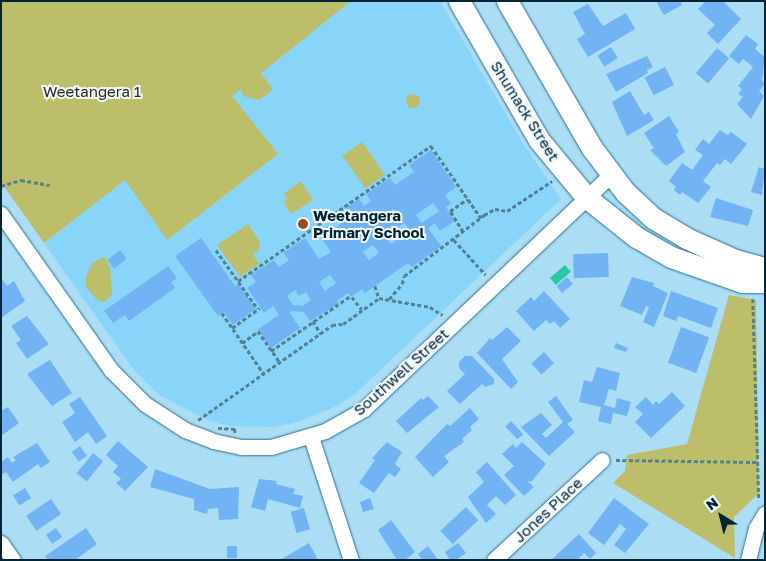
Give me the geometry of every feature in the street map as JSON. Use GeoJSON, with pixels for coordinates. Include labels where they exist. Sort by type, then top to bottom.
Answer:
{"type":"FeatureCollection","features":[{"type":"Feature","properties":{"kind":"street","name":"Shumack Street"},"geometry":{"type":"LineString","coordinates":[[459,1],[539,140],[587,198],[636,237],[671,257],[742,282],[765,282]]}},
{"type":"Feature","properties":{"kind":"street"},"geometry":{"type":"LineString","coordinates":[[507,1],[611,175],[653,218],[718,253],[765,268]]}},
{"type":"Feature","properties":{"kind":"street","name":"Southwell Street"},"geometry":{"type":"LineString","coordinates":[[1,214],[111,370],[158,414],[185,430],[228,444],[271,446],[311,437],[353,417],[377,398],[611,175]]}},
{"type":"Feature","properties":{"kind":"street"},"geometry":{"type":"LineString","coordinates":[[311,437],[351,560]]}},
{"type":"Feature","properties":{"kind":"street","name":"Jones Place"},"geometry":{"type":"LineString","coordinates":[[494,560],[602,460]]}},
{"type":"Feature","properties":{"kind":"street"},"geometry":{"type":"LineString","coordinates":[[748,560],[756,528],[765,513]]}},
{"type":"Feature","properties":{"kind":"street"},"geometry":{"type":"LineString","coordinates":[[1,543],[13,560]]}},
{"type":"Feature","properties":{"kind":"path"},"geometry":{"type":"LineString","coordinates":[[238,281],[431,146],[481,218]]}},
{"type":"Feature","properties":{"kind":"path"},"geometry":{"type":"LineString","coordinates":[[1,186],[21,180],[50,185]]}},
{"type":"Feature","properties":{"kind":"path"},"geometry":{"type":"LineString","coordinates":[[388,299],[402,284],[404,276],[492,210],[506,211],[552,181]]}},
{"type":"Feature","properties":{"kind":"path"},"geometry":{"type":"LineString","coordinates":[[464,232],[450,211],[468,199]]}},
{"type":"Feature","properties":{"kind":"path"},"geometry":{"type":"LineString","coordinates":[[454,240],[486,275]]}},
{"type":"Feature","properties":{"kind":"path"},"geometry":{"type":"LineString","coordinates":[[216,250],[260,308],[232,328]]}},
{"type":"Feature","properties":{"kind":"path"},"geometry":{"type":"LineString","coordinates":[[375,286],[380,298]]}},
{"type":"Feature","properties":{"kind":"path"},"geometry":{"type":"LineString","coordinates":[[271,351],[351,296],[362,310]]}},
{"type":"Feature","properties":{"kind":"path"},"geometry":{"type":"LineString","coordinates":[[199,426],[192,424],[332,326],[343,324],[380,298],[430,307],[442,315]]}},
{"type":"Feature","properties":{"kind":"path"},"geometry":{"type":"LineString","coordinates":[[753,302],[758,498],[765,513]]}},
{"type":"Feature","properties":{"kind":"path"},"geometry":{"type":"LineString","coordinates":[[222,313],[264,374]]}},
{"type":"Feature","properties":{"kind":"path"},"geometry":{"type":"LineString","coordinates":[[313,321],[322,334]]}},
{"type":"Feature","properties":{"kind":"path"},"geometry":{"type":"LineString","coordinates":[[242,343],[258,331],[280,363]]}},
{"type":"Feature","properties":{"kind":"path"},"geometry":{"type":"LineString","coordinates":[[212,431],[220,426],[235,429],[236,434],[242,436]]}},
{"type":"Feature","properties":{"kind":"path"},"geometry":{"type":"LineString","coordinates":[[602,460],[757,462]]}},
{"type":"Feature","properties":{"kind":"shaded area","name":"Weetangera Primary School"},"geometry":{"type":"Polygon","coordinates":[[[351,1],[440,1],[522,142],[561,199],[355,394],[337,406],[297,422],[273,427],[230,426],[209,421],[159,395],[134,370],[44,243],[351,1]]]}},
{"type":"Feature","properties":{"kind":"shaded area"},"geometry":{"type":"Polygon","coordinates":[[[565,265],[571,272],[556,285],[550,278],[565,265]]]}},
{"type":"Feature","properties":{"kind":"green space","name":"Weetangera 1"},"geometry":{"type":"Polygon","coordinates":[[[1,1],[351,1],[261,73],[273,90],[259,100],[243,96],[241,89],[232,96],[278,154],[167,240],[125,180],[44,243],[1,182],[1,1]]]}},
{"type":"Feature","properties":{"kind":"green space"},"geometry":{"type":"Polygon","coordinates":[[[410,94],[416,94],[420,101],[416,108],[410,108],[406,104],[406,98],[410,94]]]}},
{"type":"Feature","properties":{"kind":"green space"},"geometry":{"type":"Polygon","coordinates":[[[362,142],[385,175],[365,189],[342,156],[362,142]]]}},
{"type":"Feature","properties":{"kind":"green space"},"geometry":{"type":"Polygon","coordinates":[[[301,181],[313,200],[291,214],[283,202],[287,199],[284,193],[301,181]]]}},
{"type":"Feature","properties":{"kind":"green space"},"geometry":{"type":"Polygon","coordinates":[[[248,224],[260,242],[259,250],[253,254],[259,264],[240,277],[217,245],[248,224]]]}},
{"type":"Feature","properties":{"kind":"green space"},"geometry":{"type":"Polygon","coordinates":[[[104,257],[110,267],[112,295],[104,302],[97,300],[86,287],[86,276],[93,262],[104,257]]]}},
{"type":"Feature","properties":{"kind":"green space"},"geometry":{"type":"Polygon","coordinates":[[[729,295],[756,300],[759,493],[734,517],[735,558],[613,483],[625,471],[627,455],[687,444],[729,295]]]}},
{"type":"Feature","properties":{"kind":"building"},"geometry":{"type":"Polygon","coordinates":[[[659,1],[680,1],[682,5],[664,15],[657,3],[659,1]]]}},
{"type":"Feature","properties":{"kind":"building"},"geometry":{"type":"Polygon","coordinates":[[[706,1],[723,1],[741,19],[718,44],[707,33],[715,25],[698,9],[706,1]]]}},
{"type":"Feature","properties":{"kind":"building"},"geometry":{"type":"Polygon","coordinates":[[[588,4],[603,26],[626,13],[635,29],[588,57],[577,39],[585,34],[573,12],[588,4]]]}},
{"type":"Feature","properties":{"kind":"building"},"geometry":{"type":"Polygon","coordinates":[[[746,35],[758,44],[755,49],[765,57],[762,80],[765,84],[759,91],[764,96],[751,119],[737,104],[743,97],[738,94],[742,89],[738,86],[753,67],[743,59],[739,64],[729,56],[746,35]]]}},
{"type":"Feature","properties":{"kind":"building"},"geometry":{"type":"Polygon","coordinates":[[[611,47],[618,58],[604,67],[597,55],[611,47]]]}},
{"type":"Feature","properties":{"kind":"building"},"geometry":{"type":"Polygon","coordinates":[[[717,48],[729,58],[708,84],[696,73],[717,48]]]}},
{"type":"Feature","properties":{"kind":"building"},"geometry":{"type":"Polygon","coordinates":[[[647,56],[653,67],[647,70],[648,73],[616,92],[606,74],[647,56]]]}},
{"type":"Feature","properties":{"kind":"building"},"geometry":{"type":"Polygon","coordinates":[[[665,67],[674,85],[654,95],[645,77],[665,67]]]}},
{"type":"Feature","properties":{"kind":"building"},"geometry":{"type":"Polygon","coordinates":[[[630,91],[644,115],[649,112],[654,120],[627,136],[612,102],[630,91]]]}},
{"type":"Feature","properties":{"kind":"building"},"geometry":{"type":"Polygon","coordinates":[[[669,116],[679,132],[676,134],[685,152],[666,166],[650,150],[654,148],[644,133],[669,116]]]}},
{"type":"Feature","properties":{"kind":"building"},"geometry":{"type":"Polygon","coordinates":[[[720,130],[728,135],[731,132],[747,144],[731,164],[725,159],[720,165],[717,163],[703,181],[711,187],[698,203],[682,192],[680,195],[674,190],[676,187],[669,181],[682,163],[692,170],[703,155],[695,150],[703,139],[709,144],[720,130]]]}},
{"type":"Feature","properties":{"kind":"building","name":"Weetangera Primary School"},"geometry":{"type":"Polygon","coordinates":[[[431,150],[456,187],[445,195],[451,203],[446,207],[455,221],[440,231],[435,223],[428,228],[441,246],[412,267],[408,263],[365,293],[362,289],[351,297],[348,293],[337,301],[339,303],[310,321],[304,312],[289,312],[300,328],[271,348],[258,329],[279,315],[273,306],[264,313],[247,288],[256,282],[251,275],[274,260],[279,267],[289,260],[283,253],[305,238],[319,259],[331,252],[318,233],[328,226],[331,231],[341,224],[335,215],[359,199],[364,206],[371,201],[366,194],[390,178],[395,185],[414,172],[409,165],[431,150]],[[433,203],[416,215],[422,223],[439,211],[433,203]],[[404,223],[385,237],[391,244],[410,231],[404,223]],[[373,245],[363,252],[369,260],[379,253],[373,245]],[[330,275],[319,282],[325,291],[336,283],[330,275]],[[295,290],[287,296],[293,305],[302,306],[311,300],[306,292],[299,296],[295,290]]]}},
{"type":"Feature","properties":{"kind":"building"},"geometry":{"type":"Polygon","coordinates":[[[759,167],[765,169],[762,195],[751,192],[759,167]]]}},
{"type":"Feature","properties":{"kind":"building"},"geometry":{"type":"Polygon","coordinates":[[[716,198],[753,210],[748,226],[710,217],[716,198]]]}},
{"type":"Feature","properties":{"kind":"building"},"geometry":{"type":"Polygon","coordinates":[[[201,238],[235,286],[238,284],[256,309],[233,325],[224,312],[218,316],[175,256],[201,238]]]}},
{"type":"Feature","properties":{"kind":"building"},"geometry":{"type":"Polygon","coordinates":[[[120,250],[127,259],[114,269],[107,260],[120,250]]]}},
{"type":"Feature","properties":{"kind":"building"},"geometry":{"type":"Polygon","coordinates":[[[608,253],[609,277],[574,278],[573,254],[608,253]]]}},
{"type":"Feature","properties":{"kind":"building"},"geometry":{"type":"Polygon","coordinates":[[[168,266],[177,278],[171,282],[175,288],[129,321],[125,315],[113,323],[104,311],[168,266]]]}},
{"type":"Feature","properties":{"kind":"building"},"geometry":{"type":"Polygon","coordinates":[[[567,277],[573,284],[562,293],[556,286],[567,277]]]}},
{"type":"Feature","properties":{"kind":"building"},"geometry":{"type":"Polygon","coordinates":[[[632,277],[654,283],[653,286],[668,293],[654,327],[643,322],[649,307],[646,306],[642,315],[620,306],[632,277]]]}},
{"type":"Feature","properties":{"kind":"building"},"geometry":{"type":"Polygon","coordinates":[[[1,278],[7,286],[14,281],[25,301],[1,318],[1,278]]]}},
{"type":"Feature","properties":{"kind":"building"},"geometry":{"type":"Polygon","coordinates":[[[544,291],[570,319],[560,328],[554,321],[550,324],[546,320],[534,331],[516,311],[531,297],[534,301],[544,291]]]}},
{"type":"Feature","properties":{"kind":"building"},"geometry":{"type":"Polygon","coordinates":[[[671,291],[718,308],[711,328],[678,316],[676,321],[663,316],[671,291]]]}},
{"type":"Feature","properties":{"kind":"building"},"geometry":{"type":"Polygon","coordinates":[[[27,316],[49,344],[27,359],[16,343],[21,340],[11,326],[27,316]]]}},
{"type":"Feature","properties":{"kind":"building"},"geometry":{"type":"Polygon","coordinates":[[[507,327],[521,341],[502,359],[518,382],[511,389],[477,353],[490,338],[492,340],[507,327]]]}},
{"type":"Feature","properties":{"kind":"building"},"geometry":{"type":"Polygon","coordinates":[[[681,327],[709,337],[696,373],[668,363],[681,327]]]}},
{"type":"Feature","properties":{"kind":"building"},"geometry":{"type":"Polygon","coordinates":[[[616,343],[628,348],[626,352],[614,348],[616,343]]]}},
{"type":"Feature","properties":{"kind":"building"},"geometry":{"type":"Polygon","coordinates":[[[544,352],[554,363],[541,375],[531,363],[544,352]]]}},
{"type":"Feature","properties":{"kind":"building"},"geometry":{"type":"Polygon","coordinates":[[[465,356],[472,356],[494,379],[494,384],[485,387],[482,384],[460,404],[447,391],[465,374],[459,368],[459,362],[465,356]]]}},
{"type":"Feature","properties":{"kind":"building"},"geometry":{"type":"Polygon","coordinates":[[[50,360],[72,393],[52,406],[27,374],[50,360]]]}},
{"type":"Feature","properties":{"kind":"building"},"geometry":{"type":"Polygon","coordinates":[[[597,367],[620,373],[616,391],[609,389],[604,405],[615,408],[617,398],[631,402],[627,416],[613,413],[611,424],[598,421],[601,407],[579,402],[584,380],[592,382],[597,367]]]}},
{"type":"Feature","properties":{"kind":"building"},"geometry":{"type":"Polygon","coordinates":[[[672,392],[685,406],[651,438],[635,422],[643,414],[635,407],[646,397],[653,405],[656,401],[659,404],[672,392]]]}},
{"type":"Feature","properties":{"kind":"building"},"geometry":{"type":"Polygon","coordinates":[[[428,396],[439,407],[407,433],[396,421],[421,398],[423,400],[428,396]]]}},
{"type":"Feature","properties":{"kind":"building"},"geometry":{"type":"Polygon","coordinates":[[[556,396],[573,420],[567,424],[575,432],[549,456],[521,427],[541,413],[552,425],[542,434],[546,438],[563,422],[548,402],[556,396]]]}},
{"type":"Feature","properties":{"kind":"building"},"geometry":{"type":"Polygon","coordinates":[[[80,397],[107,436],[96,444],[88,432],[75,442],[62,422],[75,413],[69,404],[80,397]]]}},
{"type":"Feature","properties":{"kind":"building"},"geometry":{"type":"Polygon","coordinates":[[[8,407],[19,423],[1,436],[1,411],[8,407]]]}},
{"type":"Feature","properties":{"kind":"building"},"geometry":{"type":"Polygon","coordinates":[[[470,408],[479,419],[470,427],[472,430],[462,439],[464,442],[444,456],[449,462],[433,477],[415,457],[447,424],[450,426],[470,408]]]}},
{"type":"Feature","properties":{"kind":"building"},"geometry":{"type":"Polygon","coordinates":[[[511,421],[523,434],[517,440],[505,426],[511,421]]]}},
{"type":"Feature","properties":{"kind":"building"},"geometry":{"type":"Polygon","coordinates":[[[118,441],[148,467],[125,491],[116,483],[121,479],[113,472],[118,466],[106,455],[118,441]]]}},
{"type":"Feature","properties":{"kind":"building"},"geometry":{"type":"Polygon","coordinates":[[[387,442],[402,452],[395,464],[401,469],[395,477],[389,473],[374,493],[359,483],[375,460],[372,458],[387,442]]]}},
{"type":"Feature","properties":{"kind":"building"},"geometry":{"type":"Polygon","coordinates":[[[522,442],[546,464],[531,482],[527,481],[534,487],[524,496],[504,475],[514,466],[502,454],[513,444],[516,448],[522,442]]]}},
{"type":"Feature","properties":{"kind":"building"},"geometry":{"type":"Polygon","coordinates":[[[37,443],[50,462],[41,468],[38,464],[13,482],[6,472],[1,475],[1,462],[8,457],[12,463],[16,460],[13,457],[37,443]]]}},
{"type":"Feature","properties":{"kind":"building"},"geometry":{"type":"Polygon","coordinates":[[[80,446],[87,456],[79,462],[72,452],[80,446]]]}},
{"type":"Feature","properties":{"kind":"building"},"geometry":{"type":"Polygon","coordinates":[[[93,453],[103,461],[87,481],[77,473],[93,453]]]}},
{"type":"Feature","properties":{"kind":"building"},"geometry":{"type":"Polygon","coordinates":[[[487,462],[516,495],[505,505],[496,496],[487,505],[496,514],[486,523],[468,497],[484,482],[476,472],[487,462]]]}},
{"type":"Feature","properties":{"kind":"building"},"geometry":{"type":"Polygon","coordinates":[[[155,469],[210,489],[239,487],[238,519],[219,520],[218,508],[208,509],[207,514],[194,510],[194,499],[150,487],[155,469]]]}},
{"type":"Feature","properties":{"kind":"building"},"geometry":{"type":"Polygon","coordinates":[[[259,479],[277,481],[276,484],[295,489],[293,494],[303,496],[300,508],[268,499],[265,511],[251,507],[259,479]]]}},
{"type":"Feature","properties":{"kind":"building"},"geometry":{"type":"Polygon","coordinates":[[[25,488],[31,498],[19,505],[13,495],[25,488]]]}},
{"type":"Feature","properties":{"kind":"building"},"geometry":{"type":"Polygon","coordinates":[[[370,498],[374,509],[363,512],[360,502],[370,498]]]}},
{"type":"Feature","properties":{"kind":"building"},"geometry":{"type":"Polygon","coordinates":[[[614,498],[649,524],[625,553],[614,545],[626,529],[620,524],[604,545],[588,533],[614,498]]]}},
{"type":"Feature","properties":{"kind":"building"},"geometry":{"type":"Polygon","coordinates":[[[51,499],[61,514],[36,531],[26,516],[51,499]]]}},
{"type":"Feature","properties":{"kind":"building"},"geometry":{"type":"Polygon","coordinates":[[[466,507],[478,520],[453,544],[440,531],[466,507]]]}},
{"type":"Feature","properties":{"kind":"building"},"geometry":{"type":"Polygon","coordinates":[[[304,508],[310,529],[297,533],[291,512],[304,508]]]}},
{"type":"Feature","properties":{"kind":"building"},"geometry":{"type":"Polygon","coordinates":[[[391,520],[415,552],[405,560],[397,560],[378,530],[391,520]]]}},
{"type":"Feature","properties":{"kind":"building"},"geometry":{"type":"Polygon","coordinates":[[[56,528],[62,537],[52,544],[46,535],[56,528]]]}},
{"type":"Feature","properties":{"kind":"building"},"geometry":{"type":"Polygon","coordinates":[[[86,528],[97,544],[75,560],[48,560],[45,556],[86,528]]]}},
{"type":"Feature","properties":{"kind":"building"},"geometry":{"type":"Polygon","coordinates":[[[579,534],[596,553],[590,559],[584,553],[577,560],[551,560],[579,534]]]}},
{"type":"Feature","properties":{"kind":"building"},"geometry":{"type":"Polygon","coordinates":[[[309,543],[317,558],[315,560],[280,560],[309,543]]]}},
{"type":"Feature","properties":{"kind":"building"},"geometry":{"type":"Polygon","coordinates":[[[458,543],[466,553],[456,560],[450,560],[445,552],[458,543]]]}},
{"type":"Feature","properties":{"kind":"building"},"geometry":{"type":"Polygon","coordinates":[[[227,546],[237,546],[237,558],[227,558],[227,546]]]}},
{"type":"Feature","properties":{"kind":"building"},"geometry":{"type":"Polygon","coordinates":[[[428,546],[438,560],[422,560],[418,554],[428,546]]]}},
{"type":"Feature","properties":{"kind":"place","name":"Weetangera Primary School"},"geometry":{"type":"Point","coordinates":[303,224]}}]}
